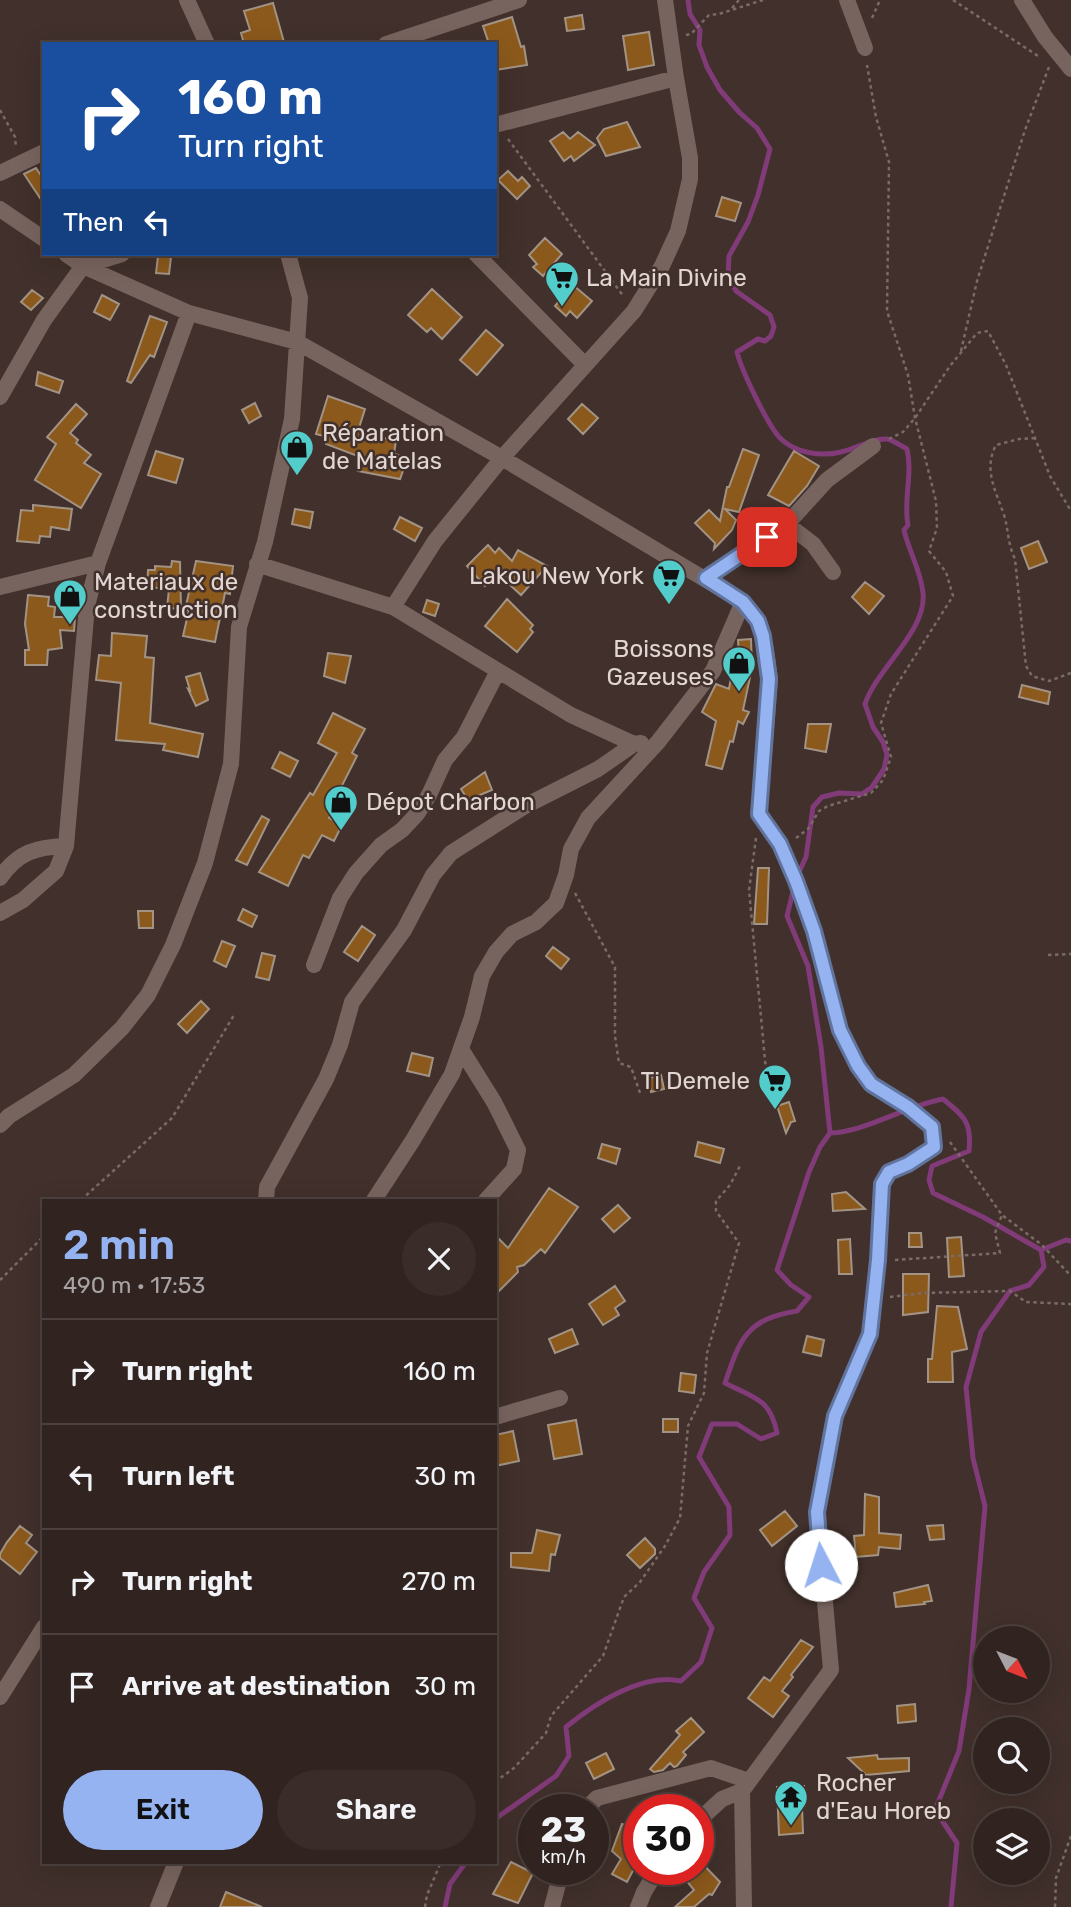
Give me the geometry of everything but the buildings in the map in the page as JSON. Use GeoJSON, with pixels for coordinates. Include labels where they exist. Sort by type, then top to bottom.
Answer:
{"type":"FeatureCollection","features":[{"type":"Feature","properties":{"kind":"street"},"geometry":{"type":"LineString","coordinates":[[187,0],[206,42]]}},
{"type":"Feature","properties":{"kind":"street"},"geometry":{"type":"LineString","coordinates":[[392,42],[519,0]]}},
{"type":"Feature","properties":{"kind":"street"},"geometry":{"type":"LineString","coordinates":[[393,607],[435,541],[502,458],[635,311],[662,266],[678,232],[690,179],[690,158],[665,0]]}},
{"type":"Feature","properties":{"kind":"street"},"geometry":{"type":"LineString","coordinates":[[847,0],[864,48]]}},
{"type":"Feature","properties":{"kind":"street"},"geometry":{"type":"LineString","coordinates":[[1022,0],[1053,55],[1071,69]]}},
{"type":"Feature","properties":{"kind":"street"},"geometry":{"type":"LineString","coordinates":[[497,125],[676,78]]}},
{"type":"Feature","properties":{"kind":"street"},"geometry":{"type":"LineString","coordinates":[[0,173],[42,153]]}},
{"type":"Feature","properties":{"kind":"street"},"geometry":{"type":"LineString","coordinates":[[0,209],[42,238]]}},
{"type":"Feature","properties":{"kind":"street"},"geometry":{"type":"LineString","coordinates":[[69,256],[83,265],[189,313],[297,342],[706,578],[743,602],[758,621],[766,650],[769,679],[759,814],[780,844],[814,931],[840,1030],[858,1066],[871,1084],[908,1107],[932,1127],[934,1147],[908,1164],[889,1172],[882,1184],[870,1334],[835,1416],[817,1512],[831,1670],[746,1786],[714,1806]]}},
{"type":"Feature","properties":{"kind":"street"},"geometry":{"type":"LineString","coordinates":[[0,397],[44,320],[83,265],[115,256]]}},
{"type":"Feature","properties":{"kind":"street"},"geometry":{"type":"LineString","coordinates":[[0,1125],[9,1116],[74,1075],[122,1028],[148,995],[173,945],[205,863],[231,764],[239,627],[265,542],[292,419],[300,298],[289,256]]}},
{"type":"Feature","properties":{"kind":"street"},"geometry":{"type":"LineString","coordinates":[[478,256],[585,365]]}},
{"type":"Feature","properties":{"kind":"street"},"geometry":{"type":"LineString","coordinates":[[0,913],[23,900],[56,871],[66,846],[87,606],[98,563],[189,313]]}},
{"type":"Feature","properties":{"kind":"street"},"geometry":{"type":"LineString","coordinates":[[706,578],[787,524],[827,480],[873,446]]}},
{"type":"Feature","properties":{"kind":"street"},"geometry":{"type":"LineString","coordinates":[[787,524],[813,544],[833,572]]}},
{"type":"Feature","properties":{"kind":"street"},"geometry":{"type":"LineString","coordinates":[[0,587],[98,563]]}},
{"type":"Feature","properties":{"kind":"street"},"geometry":{"type":"LineString","coordinates":[[257,564],[393,607],[571,715],[634,744],[658,742]]}},
{"type":"Feature","properties":{"kind":"street"},"geometry":{"type":"LineString","coordinates":[[375,1199],[452,1074],[482,976],[496,952],[512,934],[536,922],[556,903],[566,875],[571,849],[588,818],[658,742],[713,671],[743,602]]}},
{"type":"Feature","properties":{"kind":"street"},"geometry":{"type":"LineString","coordinates":[[314,965],[340,898],[356,873],[381,845],[402,831],[417,814],[445,760],[464,737],[498,671]]}},
{"type":"Feature","properties":{"kind":"street"},"geometry":{"type":"LineString","coordinates":[[267,1199],[267,1187],[326,1079],[340,1045],[352,1002],[404,930],[439,867],[451,853],[525,806],[598,769],[634,744]]}},
{"type":"Feature","properties":{"kind":"street"},"geometry":{"type":"LineString","coordinates":[[0,878],[19,857],[35,848],[66,846]]}},
{"type":"Feature","properties":{"kind":"street"},"geometry":{"type":"LineString","coordinates":[[461,1049],[494,1102],[518,1150],[514,1169],[487,1199]]}},
{"type":"Feature","properties":{"kind":"street"},"geometry":{"type":"LineString","coordinates":[[497,1416],[560,1398]]}},
{"type":"Feature","properties":{"kind":"street"},"geometry":{"type":"LineString","coordinates":[[0,1697],[42,1630]]}},
{"type":"Feature","properties":{"kind":"street"},"geometry":{"type":"LineString","coordinates":[[609,1795],[711,1768],[746,1786]]}},
{"type":"Feature","properties":{"kind":"street"},"geometry":{"type":"LineString","coordinates":[[744,1907],[746,1786]]}},
{"type":"Feature","properties":{"kind":"street"},"geometry":{"type":"LineString","coordinates":[[158,1907],[175,1864]]}},
{"type":"Feature","properties":{"kind":"street"},"geometry":{"type":"LineString","coordinates":[[552,1907],[558,1885]]}},
{"type":"Feature","properties":{"kind":"street"},"geometry":{"type":"LineString","coordinates":[[638,1907],[648,1885]]}},
{"type":"Feature","properties":{"kind":"path"},"geometry":{"type":"LineString","coordinates":[[732,9],[739,0]]}},
{"type":"Feature","properties":{"kind":"path"},"geometry":{"type":"LineString","coordinates":[[671,39],[691,34],[709,15],[763,0]]}},
{"type":"Feature","properties":{"kind":"path"},"geometry":{"type":"LineString","coordinates":[[953,0],[1038,56],[1053,55],[1025,130],[981,269],[961,352]]}},
{"type":"Feature","properties":{"kind":"path"},"geometry":{"type":"LineString","coordinates":[[780,844],[792,841],[808,830],[819,811],[871,793],[883,780],[891,757],[881,723],[891,694],[953,596],[946,572],[929,551],[937,528],[936,501],[915,418],[908,375],[887,311],[889,162],[876,117],[864,48]]}},
{"type":"Feature","properties":{"kind":"path"},"geometry":{"type":"LineString","coordinates":[[0,110],[15,137],[18,164]]}},
{"type":"Feature","properties":{"kind":"path"},"geometry":{"type":"LineString","coordinates":[[497,126],[635,311]]}},
{"type":"Feature","properties":{"kind":"path"},"geometry":{"type":"LineString","coordinates":[[873,446],[903,432],[976,333],[988,331],[1006,365],[1050,476],[1071,511]]}},
{"type":"Feature","properties":{"kind":"path"},"geometry":{"type":"LineString","coordinates":[[1035,438],[996,445],[990,456],[992,485],[1005,518],[1008,545],[1014,559],[1026,666],[1032,676],[1049,681],[1071,673]]}},
{"type":"Feature","properties":{"kind":"path"},"geometry":{"type":"LineString","coordinates":[[759,814],[749,890],[767,1081]]}},
{"type":"Feature","properties":{"kind":"path"},"geometry":{"type":"LineString","coordinates":[[566,875],[615,967],[615,1036],[619,1063],[631,1067],[640,1093]]}},
{"type":"Feature","properties":{"kind":"path"},"geometry":{"type":"LineString","coordinates":[[1048,955],[1071,954]]}},
{"type":"Feature","properties":{"kind":"path"},"geometry":{"type":"LineString","coordinates":[[82,1199],[172,1118],[234,1015]]}},
{"type":"Feature","properties":{"kind":"path"},"geometry":{"type":"LineString","coordinates":[[932,1127],[942,1133],[960,1154],[1002,1215],[1042,1245],[1071,1276]]}},
{"type":"Feature","properties":{"kind":"path"},"geometry":{"type":"LineString","coordinates":[[497,1781],[514,1768],[546,1733],[551,1716],[603,1656],[624,1597],[640,1582],[665,1546],[680,1518],[688,1426],[704,1393],[707,1353],[739,1243],[716,1211],[716,1200],[730,1185],[741,1164]]}},
{"type":"Feature","properties":{"kind":"path"},"geometry":{"type":"LineString","coordinates":[[878,1260],[1000,1253],[995,1233],[1002,1215]]}},
{"type":"Feature","properties":{"kind":"path"},"geometry":{"type":"LineString","coordinates":[[0,1280],[42,1238]]}},
{"type":"Feature","properties":{"kind":"path"},"geometry":{"type":"LineString","coordinates":[[874,1300],[922,1293],[1010,1291],[1026,1302],[1071,1304]]}},
{"type":"Feature","properties":{"kind":"path"},"geometry":{"type":"LineString","coordinates":[[1055,1907],[1056,1878],[1071,1836]]}},
{"type":"Feature","properties":{"kind":"path"},"geometry":{"type":"LineString","coordinates":[[425,1907],[440,1864]]}},
{"type":"Feature","properties":{"kind":"waterway"},"geometry":{"type":"LineString","coordinates":[[688,0],[690,14],[700,30],[699,45],[707,67],[720,90],[757,128],[770,149],[748,222],[729,256],[728,276],[736,291],[770,315],[774,327],[771,336],[765,341],[758,339],[737,352],[756,397],[775,432],[793,447],[817,454],[833,453],[887,439],[907,449],[909,459],[908,525],[904,530],[922,585],[922,607],[910,635],[871,690],[865,704],[887,755],[884,769],[872,787],[862,794],[839,793],[822,797],[813,807],[806,857],[798,874]]}},
{"type":"Feature","properties":{"kind":"waterway"},"geometry":{"type":"LineString","coordinates":[[794,887],[787,916],[808,966],[821,1047],[830,1133],[871,1124],[943,1099],[965,1120],[969,1133],[969,1151],[932,1166],[929,1180],[933,1193],[983,1217],[1041,1250],[1044,1267],[1029,1285],[1010,1291],[981,1332],[966,1387],[973,1458],[985,1506],[969,1689],[959,1751],[935,1810],[957,1843],[951,1907]]}},
{"type":"Feature","properties":{"kind":"waterway"},"geometry":{"type":"LineString","coordinates":[[497,1818],[556,1776],[569,1756],[566,1727],[577,1718],[605,1700],[635,1686],[666,1679],[681,1681],[701,1662],[712,1628],[694,1598],[704,1572],[730,1535],[729,1507],[699,1457],[712,1424],[737,1424],[761,1439],[777,1433],[770,1413],[759,1400],[725,1383],[741,1343],[748,1333],[767,1319],[797,1311],[809,1297],[791,1285],[777,1270],[809,1172],[820,1147],[830,1133]]}},
{"type":"Feature","properties":{"kind":"waterway"},"geometry":{"type":"LineString","coordinates":[[1041,1250],[1066,1240],[1071,1241]]}},
{"type":"Feature","properties":{"kind":"waterway"},"geometry":{"type":"LineString","coordinates":[[445,1907],[450,1884],[465,1864]]}},
{"type":"Feature","properties":{"kind":"place","name":"La Main Divine"},"geometry":{"type":"Point","coordinates":[562,308]}},
{"type":"Feature","properties":{"kind":"place","name":"Réparation de Matelas"},"geometry":{"type":"Point","coordinates":[297,477]}},
{"type":"Feature","properties":{"kind":"place","name":"Lakou New York"},"geometry":{"type":"Point","coordinates":[669,606]}},
{"type":"Feature","properties":{"kind":"place","name":"Materiaux de construction"},"geometry":{"type":"Point","coordinates":[70,626]}},
{"type":"Feature","properties":{"kind":"place","name":"Boissons Gazeuses"},"geometry":{"type":"Point","coordinates":[739,693]}},
{"type":"Feature","properties":{"kind":"place","name":"Dépot Charbon"},"geometry":{"type":"Point","coordinates":[341,832]}},
{"type":"Feature","properties":{"kind":"place","name":"Ti Demele"},"geometry":{"type":"Point","coordinates":[775,1111]}},
{"type":"Feature","properties":{"kind":"place","name":"Rocher d'Eau Horeb"},"geometry":{"type":"Point","coordinates":[791,1827]}},
{"type":"Feature","properties":{"kind":"route"},"geometry":{"type":"LineString","coordinates":[[767,537],[706,578],[743,602],[758,621],[763,636],[769,679],[759,814],[780,844],[796,881],[814,931],[840,1030],[858,1066],[871,1084],[908,1107],[932,1127],[934,1147],[908,1164],[889,1172],[882,1184],[870,1334],[835,1416],[817,1512],[821,1565]]}}]}
